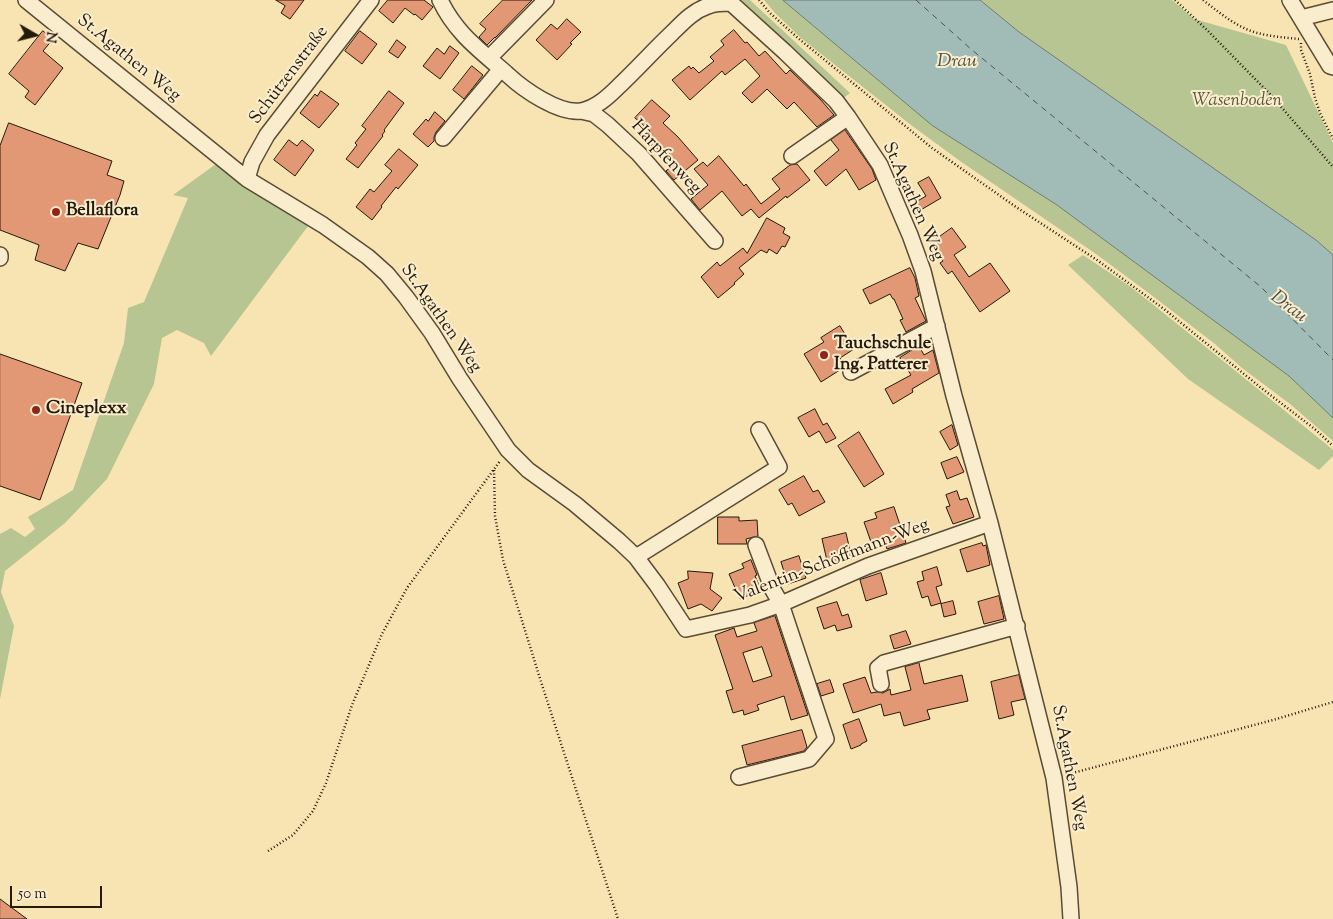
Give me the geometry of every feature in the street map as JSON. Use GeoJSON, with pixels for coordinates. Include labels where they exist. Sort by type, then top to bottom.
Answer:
{"type":"FeatureCollection","features":[{"type":"Feature","properties":{"kind":"street","name":"St.Agathen Weg"},"geometry":{"type":"LineString","coordinates":[[26,0],[247,179],[323,225],[368,257],[387,274],[432,333],[508,450],[528,470],[575,504],[636,557],[686,629]]}},
{"type":"Feature","properties":{"kind":"street","name":"Schützenstraße"},"geometry":{"type":"LineString","coordinates":[[247,179],[252,162],[268,136],[371,0]]}},
{"type":"Feature","properties":{"kind":"street"},"geometry":{"type":"LineString","coordinates":[[440,0],[460,31],[519,86],[555,107],[581,111]]}},
{"type":"Feature","properties":{"kind":"street"},"geometry":{"type":"LineString","coordinates":[[489,58],[546,0]]}},
{"type":"Feature","properties":{"kind":"street"},"geometry":{"type":"LineString","coordinates":[[1290,0],[1330,66],[1333,67]]}},
{"type":"Feature","properties":{"kind":"street","name":"St.Agathen Weg"},"geometry":{"type":"LineString","coordinates":[[581,111],[596,106],[610,95],[693,13],[708,6],[731,3],[836,102],[880,165],[923,271],[954,396],[990,523],[1054,778],[1070,887],[1071,919]]}},
{"type":"Feature","properties":{"kind":"street"},"geometry":{"type":"LineString","coordinates":[[1301,18],[1333,10]]}},
{"type":"Feature","properties":{"kind":"street"},"geometry":{"type":"LineString","coordinates":[[443,138],[501,69]]}},
{"type":"Feature","properties":{"kind":"street","name":"Harpfenweg"},"geometry":{"type":"LineString","coordinates":[[581,111],[594,114],[639,154],[715,241]]}},
{"type":"Feature","properties":{"kind":"street"},"geometry":{"type":"LineString","coordinates":[[792,156],[848,117]]}},
{"type":"Feature","properties":{"kind":"street"},"geometry":{"type":"LineString","coordinates":[[851,372],[937,326]]}},
{"type":"Feature","properties":{"kind":"street"},"geometry":{"type":"LineString","coordinates":[[636,557],[779,467],[759,430]]}},
{"type":"Feature","properties":{"kind":"street","name":"Valentin-Schöffmann-Weg"},"geometry":{"type":"LineString","coordinates":[[686,629],[750,616],[868,566],[990,523]]}},
{"type":"Feature","properties":{"kind":"street"},"geometry":{"type":"LineString","coordinates":[[739,777],[809,759],[826,739],[781,604],[773,590],[756,545]]}},
{"type":"Feature","properties":{"kind":"street"},"geometry":{"type":"LineString","coordinates":[[881,684],[878,668],[884,664],[1016,626]]}},
{"type":"Feature","properties":{"kind":"path"},"geometry":{"type":"LineString","coordinates":[[759,0],[770,13],[798,38],[932,148],[1120,276],[1316,430],[1333,446]]}},
{"type":"Feature","properties":{"kind":"path"},"geometry":{"type":"LineString","coordinates":[[1175,0],[1270,94],[1333,168]]}},
{"type":"Feature","properties":{"kind":"path"},"geometry":{"type":"LineString","coordinates":[[1204,0],[1223,16],[1242,28],[1270,36],[1300,39],[1317,44]]}},
{"type":"Feature","properties":{"kind":"path"},"geometry":{"type":"LineString","coordinates":[[1300,39],[1301,50],[1310,74],[1315,98],[1333,139]]}},
{"type":"Feature","properties":{"kind":"path"},"geometry":{"type":"LineString","coordinates":[[268,851],[293,835],[313,811],[326,783],[352,705],[382,634],[407,588],[508,450]]}},
{"type":"Feature","properties":{"kind":"path"},"geometry":{"type":"LineString","coordinates":[[494,469],[494,516],[503,560],[618,919]]}},
{"type":"Feature","properties":{"kind":"path"},"geometry":{"type":"LineString","coordinates":[[1054,778],[1273,720],[1333,702]]}},
{"type":"Feature","properties":{"kind":"green space"},"geometry":{"type":"Polygon","coordinates":[[[732,0],[750,0],[850,93],[840,101],[732,0]]]}},
{"type":"Feature","properties":{"kind":"green space"},"geometry":{"type":"Polygon","coordinates":[[[764,0],[783,0],[933,126],[1057,205],[1289,376],[1333,418],[1333,441],[1290,404],[1150,294],[911,125],[801,38],[764,0]]]}},
{"type":"Feature","properties":{"kind":"green space","name":"Wasenboden"},"geometry":{"type":"Polygon","coordinates":[[[980,0],[1172,0],[1194,19],[1286,45],[1333,143],[1333,255],[1316,240],[1019,32],[980,0]]]}},
{"type":"Feature","properties":{"kind":"green space"},"geometry":{"type":"Polygon","coordinates":[[[216,164],[311,222],[211,356],[204,343],[177,330],[162,338],[154,384],[107,479],[65,523],[5,571],[1,592],[14,626],[0,699],[0,534],[11,528],[25,537],[35,529],[28,517],[73,490],[124,343],[128,308],[144,302],[188,198],[173,195],[216,164]]]}},
{"type":"Feature","properties":{"kind":"green space"},"geometry":{"type":"Polygon","coordinates":[[[1083,255],[1128,285],[1155,306],[1326,444],[1333,450],[1333,456],[1319,470],[1188,379],[1068,265],[1083,255]]]}},
{"type":"Feature","properties":{"kind":"water","name":"Drau"},"geometry":{"type":"Polygon","coordinates":[[[783,0],[980,0],[1019,32],[1316,240],[1333,255],[1333,418],[1289,376],[1057,205],[933,126],[783,0]]]}},
{"type":"Feature","properties":{"kind":"building"},"geometry":{"type":"Polygon","coordinates":[[[276,0],[304,0],[290,19],[281,13],[285,6],[276,0]]]}},
{"type":"Feature","properties":{"kind":"building"},"geometry":{"type":"Polygon","coordinates":[[[388,0],[424,0],[433,7],[422,20],[405,8],[393,23],[379,11],[388,0]]]}},
{"type":"Feature","properties":{"kind":"building"},"geometry":{"type":"Polygon","coordinates":[[[503,0],[532,0],[487,45],[479,37],[486,29],[480,24],[503,0]]]}},
{"type":"Feature","properties":{"kind":"building"},"geometry":{"type":"Polygon","coordinates":[[[567,19],[581,32],[557,60],[536,40],[551,24],[557,29],[567,19]]]}},
{"type":"Feature","properties":{"kind":"building"},"geometry":{"type":"Polygon","coordinates":[[[734,30],[759,56],[765,51],[786,74],[790,70],[834,115],[817,127],[794,102],[787,109],[767,89],[752,103],[742,93],[760,76],[745,59],[725,75],[722,71],[690,100],[672,80],[689,66],[699,73],[714,61],[710,57],[724,45],[721,41],[734,30]]]}},
{"type":"Feature","properties":{"kind":"building"},"geometry":{"type":"Polygon","coordinates":[[[43,31],[53,39],[43,51],[63,68],[35,105],[25,97],[29,91],[9,74],[43,31]]]}},
{"type":"Feature","properties":{"kind":"building"},"geometry":{"type":"Polygon","coordinates":[[[360,31],[377,44],[362,64],[345,51],[360,31]]]}},
{"type":"Feature","properties":{"kind":"building"},"geometry":{"type":"Polygon","coordinates":[[[397,40],[406,47],[398,58],[389,52],[397,40]]]}},
{"type":"Feature","properties":{"kind":"building"},"geometry":{"type":"Polygon","coordinates":[[[450,46],[459,53],[440,79],[423,66],[437,48],[444,54],[450,46]]]}},
{"type":"Feature","properties":{"kind":"building"},"geometry":{"type":"Polygon","coordinates":[[[472,66],[483,75],[464,99],[453,90],[472,66]]]}},
{"type":"Feature","properties":{"kind":"building"},"geometry":{"type":"Polygon","coordinates":[[[321,91],[339,104],[319,128],[300,113],[315,94],[317,96],[321,91]]]}},
{"type":"Feature","properties":{"kind":"building"},"geometry":{"type":"Polygon","coordinates":[[[389,91],[404,103],[384,130],[383,136],[358,168],[346,159],[366,129],[362,126],[389,91]]]}},
{"type":"Feature","properties":{"kind":"building"},"geometry":{"type":"Polygon","coordinates":[[[652,100],[670,116],[663,123],[698,160],[674,180],[666,171],[672,166],[654,145],[653,147],[644,138],[650,131],[635,118],[652,100]]]}},
{"type":"Feature","properties":{"kind":"building"},"geometry":{"type":"Polygon","coordinates":[[[435,112],[445,121],[436,132],[434,141],[428,147],[413,134],[435,112]]]}},
{"type":"Feature","properties":{"kind":"building","name":"Bellaflora"},"geometry":{"type":"Polygon","coordinates":[[[9,123],[112,161],[107,175],[124,181],[98,249],[78,243],[65,271],[35,260],[39,245],[0,230],[0,146],[9,123]]]}},
{"type":"Feature","properties":{"kind":"building"},"geometry":{"type":"Polygon","coordinates":[[[845,130],[872,169],[876,180],[859,190],[846,169],[826,186],[814,171],[839,150],[831,140],[845,130]]]}},
{"type":"Feature","properties":{"kind":"building"},"geometry":{"type":"Polygon","coordinates":[[[289,140],[297,146],[302,140],[314,150],[295,176],[274,160],[289,140]]]}},
{"type":"Feature","properties":{"kind":"building"},"geometry":{"type":"Polygon","coordinates":[[[399,149],[418,165],[398,189],[396,187],[372,220],[356,207],[370,189],[374,192],[392,171],[385,165],[399,149]]]}},
{"type":"Feature","properties":{"kind":"building"},"geometry":{"type":"Polygon","coordinates":[[[719,156],[744,186],[746,184],[761,204],[780,189],[772,179],[790,165],[797,164],[810,180],[787,198],[786,196],[759,218],[751,209],[742,216],[722,191],[700,210],[691,199],[708,185],[694,169],[703,162],[707,166],[719,156]]]}},
{"type":"Feature","properties":{"kind":"building"},"geometry":{"type":"Polygon","coordinates":[[[929,177],[941,198],[919,211],[914,203],[926,196],[918,183],[929,177]]]}},
{"type":"Feature","properties":{"kind":"building"},"geometry":{"type":"Polygon","coordinates":[[[767,218],[785,228],[783,233],[790,237],[785,247],[782,246],[777,254],[769,249],[767,253],[761,250],[739,268],[744,274],[718,298],[701,277],[717,262],[720,266],[743,248],[747,253],[767,218]]]}},
{"type":"Feature","properties":{"kind":"building"},"geometry":{"type":"Polygon","coordinates":[[[952,228],[966,247],[954,255],[969,277],[990,263],[1010,291],[980,312],[952,271],[948,274],[940,263],[943,261],[931,243],[952,228]]]}},
{"type":"Feature","properties":{"kind":"building"},"geometry":{"type":"Polygon","coordinates":[[[910,268],[915,278],[919,296],[915,298],[926,321],[906,332],[900,320],[903,319],[890,294],[870,304],[863,290],[910,268]]]}},
{"type":"Feature","properties":{"kind":"building","name":"Tauchschule Ing. Patterer"},"geometry":{"type":"Polygon","coordinates":[[[840,326],[854,349],[840,358],[845,365],[843,368],[821,382],[804,354],[824,342],[821,338],[840,326]]]}},
{"type":"Feature","properties":{"kind":"building"},"geometry":{"type":"Polygon","coordinates":[[[919,346],[924,355],[933,350],[939,373],[912,389],[913,392],[893,404],[885,389],[911,375],[900,358],[919,346]]]}},
{"type":"Feature","properties":{"kind":"building","name":"Cineplexx"},"geometry":{"type":"Polygon","coordinates":[[[0,354],[82,383],[40,500],[0,486],[0,354]]]}},
{"type":"Feature","properties":{"kind":"building"},"geometry":{"type":"Polygon","coordinates":[[[815,409],[823,425],[827,423],[836,438],[826,443],[819,431],[809,437],[798,418],[815,409]]]}},
{"type":"Feature","properties":{"kind":"building"},"geometry":{"type":"Polygon","coordinates":[[[952,425],[958,445],[950,450],[940,432],[952,425]]]}},
{"type":"Feature","properties":{"kind":"building"},"geometry":{"type":"Polygon","coordinates":[[[859,432],[884,474],[864,487],[838,446],[859,432]]]}},
{"type":"Feature","properties":{"kind":"building"},"geometry":{"type":"Polygon","coordinates":[[[957,457],[964,472],[947,479],[941,463],[957,457]]]}},
{"type":"Feature","properties":{"kind":"building"},"geometry":{"type":"Polygon","coordinates":[[[804,476],[813,492],[818,490],[825,502],[799,516],[792,503],[788,505],[779,490],[804,476]]]}},
{"type":"Feature","properties":{"kind":"building"},"geometry":{"type":"Polygon","coordinates":[[[957,491],[960,500],[967,498],[974,517],[953,524],[946,507],[950,506],[946,495],[957,491]]]}},
{"type":"Feature","properties":{"kind":"building"},"geometry":{"type":"Polygon","coordinates":[[[894,507],[906,543],[887,549],[883,538],[871,542],[864,522],[877,518],[875,513],[894,507]]]}},
{"type":"Feature","properties":{"kind":"building"},"geometry":{"type":"Polygon","coordinates":[[[718,517],[739,517],[739,521],[757,520],[758,536],[746,539],[747,544],[718,544],[718,517]]]}},
{"type":"Feature","properties":{"kind":"building"},"geometry":{"type":"Polygon","coordinates":[[[846,533],[852,559],[828,565],[822,539],[846,533]]]}},
{"type":"Feature","properties":{"kind":"building"},"geometry":{"type":"Polygon","coordinates":[[[982,543],[983,546],[986,545],[990,565],[967,572],[960,550],[982,543]]]}},
{"type":"Feature","properties":{"kind":"building"},"geometry":{"type":"Polygon","coordinates":[[[799,556],[806,578],[788,584],[781,562],[799,556]]]}},
{"type":"Feature","properties":{"kind":"building"},"geometry":{"type":"Polygon","coordinates":[[[751,560],[761,590],[740,599],[729,574],[744,568],[742,564],[751,560]]]}},
{"type":"Feature","properties":{"kind":"building"},"geometry":{"type":"Polygon","coordinates":[[[937,567],[942,585],[936,587],[941,603],[931,606],[928,596],[922,598],[917,582],[924,580],[922,572],[937,567]]]}},
{"type":"Feature","properties":{"kind":"building"},"geometry":{"type":"Polygon","coordinates":[[[688,571],[713,573],[710,589],[722,598],[712,611],[701,604],[688,609],[678,583],[688,579],[688,571]]]}},
{"type":"Feature","properties":{"kind":"building"},"geometry":{"type":"Polygon","coordinates":[[[881,573],[887,594],[866,601],[860,580],[881,573]]]}},
{"type":"Feature","properties":{"kind":"building"},"geometry":{"type":"Polygon","coordinates":[[[999,596],[1004,619],[984,624],[978,602],[999,596]]]}},
{"type":"Feature","properties":{"kind":"building"},"geometry":{"type":"Polygon","coordinates":[[[953,601],[956,614],[944,617],[941,604],[953,601]]]}},
{"type":"Feature","properties":{"kind":"building"},"geometry":{"type":"Polygon","coordinates":[[[837,602],[842,616],[848,614],[852,627],[837,631],[835,625],[824,629],[817,608],[837,602]]]}},
{"type":"Feature","properties":{"kind":"building"},"geometry":{"type":"Polygon","coordinates":[[[775,616],[808,715],[791,720],[784,696],[757,705],[759,710],[744,715],[743,710],[733,713],[726,691],[733,689],[715,635],[734,628],[737,637],[757,631],[754,623],[775,616]],[[762,647],[743,653],[753,682],[772,676],[762,647]]]}},
{"type":"Feature","properties":{"kind":"building"},"geometry":{"type":"Polygon","coordinates":[[[906,631],[911,644],[894,649],[890,636],[906,631]]]}},
{"type":"Feature","properties":{"kind":"building"},"geometry":{"type":"Polygon","coordinates":[[[919,663],[924,684],[962,675],[968,701],[927,710],[930,719],[904,726],[900,712],[884,716],[881,704],[853,713],[843,684],[865,677],[871,693],[883,693],[890,689],[891,695],[911,690],[905,667],[919,663]]]}},
{"type":"Feature","properties":{"kind":"building"},"geometry":{"type":"Polygon","coordinates":[[[1019,675],[1025,699],[1011,702],[1014,715],[999,719],[991,682],[1019,675]]]}},
{"type":"Feature","properties":{"kind":"building"},"geometry":{"type":"Polygon","coordinates":[[[830,680],[834,692],[821,696],[817,684],[830,680]]]}},
{"type":"Feature","properties":{"kind":"building"},"geometry":{"type":"Polygon","coordinates":[[[859,719],[867,741],[851,749],[843,725],[859,719]]]}},
{"type":"Feature","properties":{"kind":"building"},"geometry":{"type":"Polygon","coordinates":[[[802,730],[807,747],[804,751],[747,765],[742,746],[802,730]]]}},
{"type":"Feature","properties":{"kind":"building"},"geometry":{"type":"Polygon","coordinates":[[[0,899],[27,919],[0,919],[0,899]]]}},
{"type":"Feature","properties":{"kind":"ferry route"},"geometry":{"type":"LineString","coordinates":[[916,0],[972,50],[1261,287],[1333,360]]}},
{"type":"Feature","properties":{"kind":"place","name":"Bellaflora"},"geometry":{"type":"Point","coordinates":[56,212]}},
{"type":"Feature","properties":{"kind":"place","name":"Tauchschule Ing. Patterer"},"geometry":{"type":"Point","coordinates":[824,355]}},
{"type":"Feature","properties":{"kind":"place","name":"Cineplexx"},"geometry":{"type":"Point","coordinates":[36,410]}}]}
